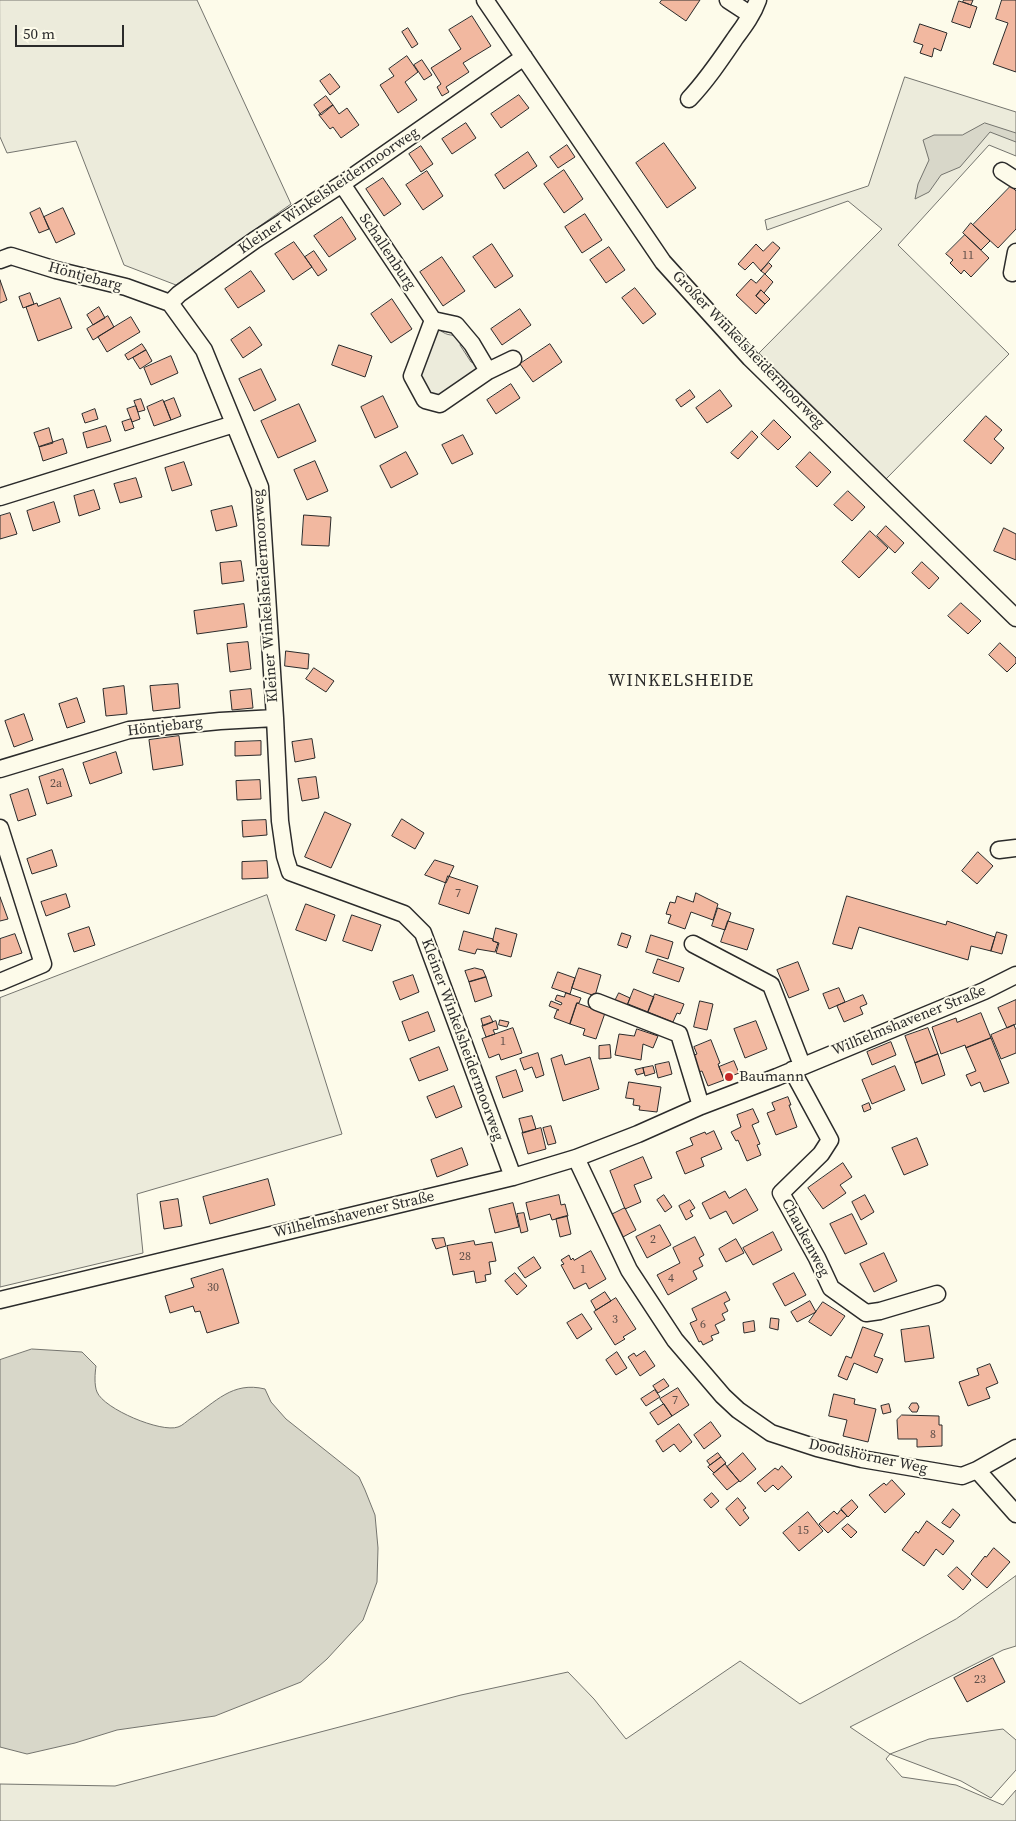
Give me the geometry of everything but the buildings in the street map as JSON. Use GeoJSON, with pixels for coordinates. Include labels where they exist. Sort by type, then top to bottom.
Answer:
{"type":"FeatureCollection","features":[{"type":"Feature","properties":{"kind":"street","name":"Großer Winkelsheidermoorweg"},"geometry":{"type":"LineString","coordinates":[[486,0],[669,268],[750,358],[1016,618]]}},
{"type":"Feature","properties":{"kind":"street"},"geometry":{"type":"LineString","coordinates":[[688,99],[706,80],[754,8],[728,0]]}},
{"type":"Feature","properties":{"kind":"street","name":"Kleiner Winkelsheidermoorweg"},"geometry":{"type":"LineString","coordinates":[[513,1177],[423,933],[404,914],[290,872],[285,856],[280,821],[260,487],[204,350],[170,302],[255,240],[342,184],[524,57]]}},
{"type":"Feature","properties":{"kind":"street"},"geometry":{"type":"LineString","coordinates":[[1002,171],[1016,180]]}},
{"type":"Feature","properties":{"kind":"street","name":"Schallenburg"},"geometry":{"type":"LineString","coordinates":[[342,184],[433,320]]}},
{"type":"Feature","properties":{"kind":"street"},"geometry":{"type":"LineString","coordinates":[[1012,273],[1016,252]]}},
{"type":"Feature","properties":{"kind":"street","name":"Höntjebarg"},"geometry":{"type":"LineString","coordinates":[[0,260],[12,256],[56,270],[126,287],[170,302]]}},
{"type":"Feature","properties":{"kind":"street"},"geometry":{"type":"LineString","coordinates":[[488,371],[472,344],[456,325],[433,320],[412,376],[424,400],[440,404],[488,371],[513,358]]}},
{"type":"Feature","properties":{"kind":"street"},"geometry":{"type":"LineString","coordinates":[[0,497],[234,424]]}},
{"type":"Feature","properties":{"kind":"street","name":"Höntjebarg"},"geometry":{"type":"LineString","coordinates":[[0,769],[129,730],[220,721],[275,718]]}},
{"type":"Feature","properties":{"kind":"street"},"geometry":{"type":"LineString","coordinates":[[0,828],[43,964],[0,982]]}},
{"type":"Feature","properties":{"kind":"street"},"geometry":{"type":"LineString","coordinates":[[999,850],[1016,848]]}},
{"type":"Feature","properties":{"kind":"street"},"geometry":{"type":"LineString","coordinates":[[692,944],[772,985],[797,1068]]}},
{"type":"Feature","properties":{"kind":"street","name":"Wilhelmshavener Straße"},"geometry":{"type":"LineString","coordinates":[[0,1300],[513,1177],[576,1158],[984,991],[1016,976]]}},
{"type":"Feature","properties":{"kind":"street"},"geometry":{"type":"LineString","coordinates":[[597,1002],[679,1034],[701,1106]]}},
{"type":"Feature","properties":{"kind":"street","name":"Chaukenweg"},"geometry":{"type":"LineString","coordinates":[[797,1068],[830,1140],[821,1154],[781,1193],[817,1258],[831,1288],[866,1313],[880,1311],[937,1294]]}},
{"type":"Feature","properties":{"kind":"street","name":"Doodshörner Weg"},"geometry":{"type":"LineString","coordinates":[[576,1158],[629,1270],[675,1340],[722,1396],[770,1433],[817,1448],[862,1459],[962,1476],[977,1470],[1016,1448]]}},
{"type":"Feature","properties":{"kind":"street"},"geometry":{"type":"LineString","coordinates":[[977,1470],[1016,1514]]}},
{"type":"Feature","properties":{"kind":"shaded area"},"geometry":{"type":"Polygon","coordinates":[[[0,0],[197,0],[291,204],[176,285],[124,265],[76,141],[7,153],[0,137],[0,0]]]}},
{"type":"Feature","properties":{"kind":"shaded area"},"geometry":{"type":"Polygon","coordinates":[[[905,77],[1016,112],[1016,156],[989,145],[898,245],[1009,354],[886,479],[759,353],[882,229],[848,201],[767,230],[765,220],[868,186],[905,77]]]}},
{"type":"Feature","properties":{"kind":"shaded area"},"geometry":{"type":"Polygon","coordinates":[[[985,123],[1016,133],[1016,142],[990,132],[960,167],[941,175],[929,192],[915,199],[918,184],[929,160],[923,140],[934,135],[962,135],[985,123]]]}},
{"type":"Feature","properties":{"kind":"shaded area"},"geometry":{"type":"Polygon","coordinates":[[[437,327],[446,334],[457,335],[462,340],[460,345],[471,362],[478,364],[477,372],[440,397],[431,397],[419,374],[437,327]]]}},
{"type":"Feature","properties":{"kind":"shaded area"},"geometry":{"type":"Polygon","coordinates":[[[267,895],[342,1134],[137,1194],[143,1253],[0,1287],[0,998],[267,895]]]}},
{"type":"Feature","properties":{"kind":"shaded area"},"geometry":{"type":"Polygon","coordinates":[[[32,1349],[82,1352],[96,1366],[95,1386],[102,1399],[134,1418],[170,1428],[180,1426],[216,1400],[234,1390],[253,1387],[265,1389],[271,1402],[286,1419],[359,1477],[375,1515],[378,1548],[377,1582],[363,1620],[327,1659],[301,1682],[215,1716],[117,1730],[75,1743],[27,1754],[0,1747],[0,1360],[32,1349]]]}},
{"type":"Feature","properties":{"kind":"shaded area"},"geometry":{"type":"Polygon","coordinates":[[[1016,1576],[1016,1646],[1003,1650],[850,1727],[890,1754],[886,1759],[902,1777],[956,1785],[1003,1805],[1016,1790],[1016,1821],[0,1821],[0,1784],[115,1786],[461,1695],[568,1672],[594,1699],[626,1739],[740,1661],[800,1704],[956,1619],[1016,1576]]]}},
{"type":"Feature","properties":{"kind":"shaded area"},"geometry":{"type":"Polygon","coordinates":[[[1003,1729],[1016,1740],[1016,1770],[991,1798],[961,1781],[890,1754],[929,1739],[1003,1729]]]}},
{"type":"Feature","properties":{"kind":"place","name":"Baumann"},"geometry":{"type":"Point","coordinates":[729,1077]}},
{"type":"Feature","properties":{"kind":"district","name":"WINKELSHEIDE"},"geometry":{"type":"Point","coordinates":[681,681]}}]}
